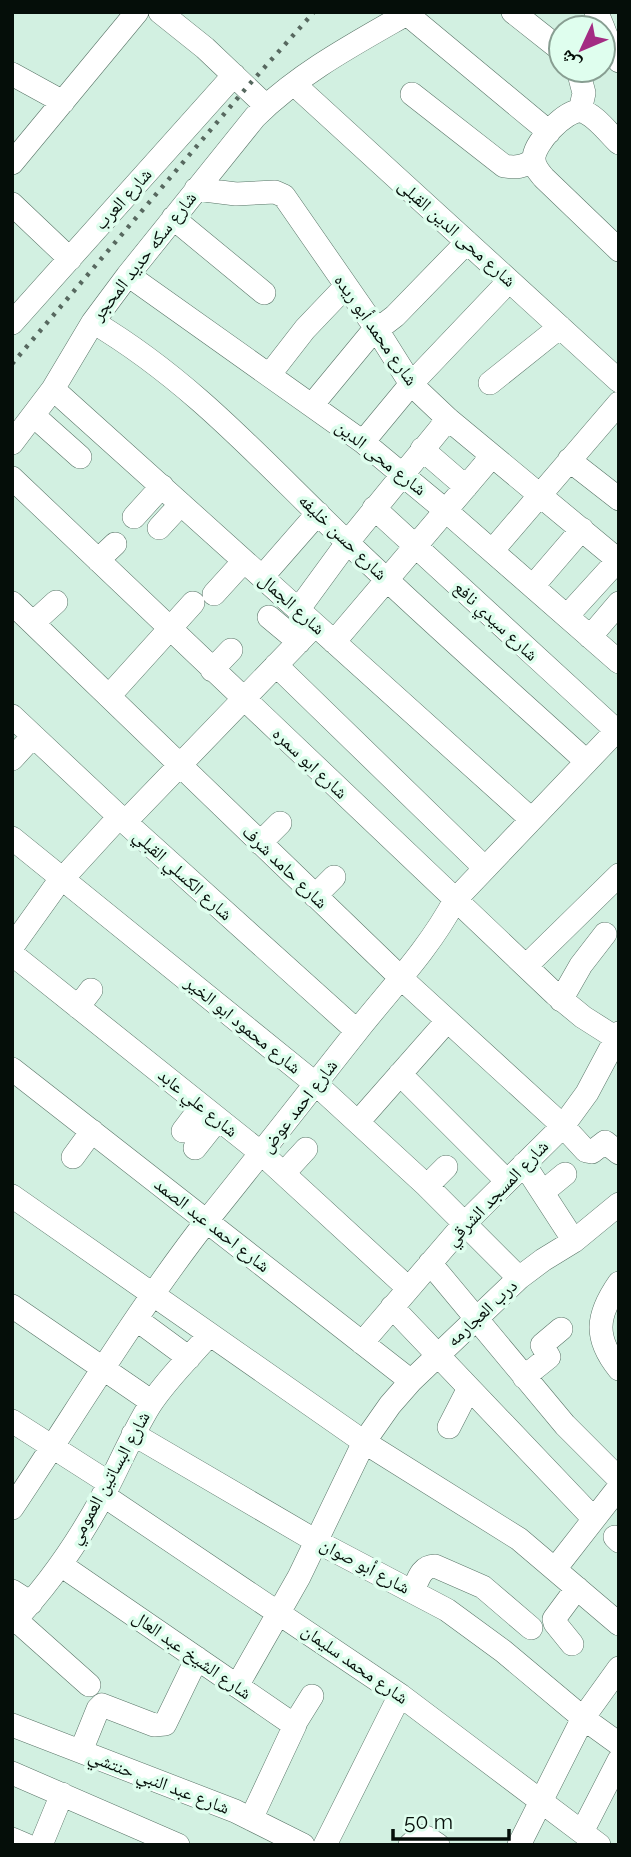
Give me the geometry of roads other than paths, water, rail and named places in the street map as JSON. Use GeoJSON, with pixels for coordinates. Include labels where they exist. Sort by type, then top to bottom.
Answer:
{"type":"FeatureCollection","features":[{"type":"Feature","properties":{"kind":"street"},"geometry":{"type":"LineString","coordinates":[[12,163],[137,12]]}},
{"type":"Feature","properties":{"kind":"street"},"geometry":{"type":"LineString","coordinates":[[160,12],[266,106]]}},
{"type":"Feature","properties":{"kind":"street"},"geometry":{"type":"LineString","coordinates":[[513,12],[547,39]]}},
{"type":"Feature","properties":{"kind":"street"},"geometry":{"type":"LineString","coordinates":[[409,13],[549,132]]}},
{"type":"Feature","properties":{"kind":"street","name":"شارع سكه حديد المحجر"},"geometry":{"type":"LineString","coordinates":[[12,443],[53,389],[93,323],[128,275],[266,106],[333,57],[409,13]]}},
{"type":"Feature","properties":{"kind":"street"},"geometry":{"type":"LineString","coordinates":[[12,74],[63,102]]}},
{"type":"Feature","properties":{"kind":"street","name":"شارع العرب"},"geometry":{"type":"LineString","coordinates":[[12,323],[234,75]]}},
{"type":"Feature","properties":{"kind":"street"},"geometry":{"type":"LineString","coordinates":[[580,111],[584,93],[582,84]]}},
{"type":"Feature","properties":{"kind":"street","name":"شارع محى الدين القبلى"},"geometry":{"type":"LineString","coordinates":[[295,85],[619,381]]}},
{"type":"Feature","properties":{"kind":"street"},"geometry":{"type":"LineString","coordinates":[[412,94],[504,166],[525,166],[534,160]]}},
{"type":"Feature","properties":{"kind":"street"},"geometry":{"type":"LineString","coordinates":[[619,143],[590,115],[580,111],[563,118],[549,132],[535,150],[534,160],[537,170],[544,178],[619,250]]}},
{"type":"Feature","properties":{"kind":"street","name":"شارع محمد أبو ريده"},"geometry":{"type":"LineString","coordinates":[[196,189],[236,194],[275,192],[284,196],[411,384],[448,419],[619,559]]}},
{"type":"Feature","properties":{"kind":"street"},"geometry":{"type":"LineString","coordinates":[[12,204],[70,259]]}},
{"type":"Feature","properties":{"kind":"street"},"geometry":{"type":"LineString","coordinates":[[173,218],[264,293]]}},
{"type":"Feature","properties":{"kind":"street"},"geometry":{"type":"LineString","coordinates":[[312,405],[362,344],[395,316],[467,242]]}},
{"type":"Feature","properties":{"kind":"street","name":"شارع محى الدين"},"geometry":{"type":"LineString","coordinates":[[128,275],[363,442],[590,637],[617,657]]}},
{"type":"Feature","properties":{"kind":"street"},"geometry":{"type":"LineString","coordinates":[[363,442],[411,384],[509,281]]}},
{"type":"Feature","properties":{"kind":"street"},"geometry":{"type":"LineString","coordinates":[[270,374],[305,329],[346,286]]}},
{"type":"Feature","properties":{"kind":"street","name":"شارع حسن خليفه"},"geometry":{"type":"LineString","coordinates":[[93,323],[163,368],[226,423],[386,579],[586,761]]}},
{"type":"Feature","properties":{"kind":"street"},"geometry":{"type":"LineString","coordinates":[[490,383],[560,327]]}},
{"type":"Feature","properties":{"kind":"street","name":"شارع الجمال"},"geometry":{"type":"LineString","coordinates":[[53,389],[531,819]]}},
{"type":"Feature","properties":{"kind":"street"},"geometry":{"type":"LineString","coordinates":[[492,551],[619,403]]}},
{"type":"Feature","properties":{"kind":"street"},"geometry":{"type":"LineString","coordinates":[[34,416],[80,457]]}},
{"type":"Feature","properties":{"kind":"street"},"geometry":{"type":"LineString","coordinates":[[12,947],[62,878],[180,765],[299,642],[306,617],[347,542],[448,419]]}},
{"type":"Feature","properties":{"kind":"street"},"geometry":{"type":"LineString","coordinates":[[422,449],[466,486]]}},
{"type":"Feature","properties":{"kind":"street"},"geometry":{"type":"LineString","coordinates":[[334,642],[492,456]]}},
{"type":"Feature","properties":{"kind":"street"},"geometry":{"type":"LineString","coordinates":[[569,460],[619,499]]}},
{"type":"Feature","properties":{"kind":"street","name":"شارع ابو سمره"},"geometry":{"type":"LineString","coordinates":[[12,478],[561,1000],[583,1017],[618,1035]]}},
{"type":"Feature","properties":{"kind":"street"},"geometry":{"type":"LineString","coordinates":[[134,517],[162,486]]}},
{"type":"Feature","properties":{"kind":"street"},"geometry":{"type":"LineString","coordinates":[[159,528],[181,504]]}},
{"type":"Feature","properties":{"kind":"street","name":"شارع سيدي نافع"},"geometry":{"type":"LineString","coordinates":[[374,508],[618,732]]}},
{"type":"Feature","properties":{"kind":"street"},"geometry":{"type":"LineString","coordinates":[[262,577],[318,513]]}},
{"type":"Feature","properties":{"kind":"street"},"geometry":{"type":"LineString","coordinates":[[533,586],[582,528]]}},
{"type":"Feature","properties":{"kind":"street"},"geometry":{"type":"LineString","coordinates":[[98,561],[115,544]]}},
{"type":"Feature","properties":{"kind":"street"},"geometry":{"type":"LineString","coordinates":[[567,616],[619,559]]}},
{"type":"Feature","properties":{"kind":"street"},"geometry":{"type":"LineString","coordinates":[[109,696],[170,629],[244,561]]}},
{"type":"Feature","properties":{"kind":"street"},"geometry":{"type":"LineString","coordinates":[[33,623],[56,602]]}},
{"type":"Feature","properties":{"kind":"street","name":"شارع حامد شرف"},"geometry":{"type":"LineString","coordinates":[[12,603],[90,668],[109,696],[401,978],[589,1153],[605,1142],[619,1153]]}},
{"type":"Feature","properties":{"kind":"street"},"geometry":{"type":"LineString","coordinates":[[590,637],[619,603]]}},
{"type":"Feature","properties":{"kind":"street"},"geometry":{"type":"LineString","coordinates":[[269,617],[299,642]]}},
{"type":"Feature","properties":{"kind":"street"},"geometry":{"type":"LineString","coordinates":[[212,670],[231,650]]}},
{"type":"Feature","properties":{"kind":"street"},"geometry":{"type":"LineString","coordinates":[[276,665],[485,868]]}},
{"type":"Feature","properties":{"kind":"street","name":"شارع الكسلي القبلي"},"geometry":{"type":"LineString","coordinates":[[12,716],[39,732],[122,820],[357,1031]]}},
{"type":"Feature","properties":{"kind":"street"},"geometry":{"type":"LineString","coordinates":[[12,759],[39,732]]}},
{"type":"Feature","properties":{"kind":"street","name":"شارع احمد عوض"},"geometry":{"type":"LineString","coordinates":[[12,1508],[136,1319],[207,1221],[261,1153],[297,1139],[317,1085],[357,1031],[435,937],[456,900],[586,761],[618,732]]}},
{"type":"Feature","properties":{"kind":"street"},"geometry":{"type":"LineString","coordinates":[[260,842],[280,823]]}},
{"type":"Feature","properties":{"kind":"street","name":"شارع محمود ابو الخير"},"geometry":{"type":"LineString","coordinates":[[12,838],[317,1085],[427,1186],[519,1278]]}},
{"type":"Feature","properties":{"kind":"street"},"geometry":{"type":"LineString","coordinates":[[526,966],[619,875]]}},
{"type":"Feature","properties":{"kind":"street"},"geometry":{"type":"LineString","coordinates":[[315,896],[334,877]]}},
{"type":"Feature","properties":{"kind":"street"},"geometry":{"type":"LineString","coordinates":[[561,1000],[581,965],[605,934]]}},
{"type":"Feature","properties":{"kind":"street","name":"شارع علي عابد"},"geometry":{"type":"LineString","coordinates":[[12,954],[85,998],[210,1112],[284,1173],[408,1288]]}},
{"type":"Feature","properties":{"kind":"street"},"geometry":{"type":"LineString","coordinates":[[358,1122],[447,1021]]}},
{"type":"Feature","properties":{"kind":"street","name":"شارع المسجد الشرقي"},"geometry":{"type":"LineString","coordinates":[[362,1343],[465,1223],[563,1126],[587,1093],[618,1035]]}},
{"type":"Feature","properties":{"kind":"street","name":"شارع احمد عبد الصمد"},"geometry":{"type":"LineString","coordinates":[[12,1069],[31,1096],[92,1131],[411,1381]]}},
{"type":"Feature","properties":{"kind":"street"},"geometry":{"type":"LineString","coordinates":[[400,1074],[508,1181]]}},
{"type":"Feature","properties":{"kind":"street"},"geometry":{"type":"LineString","coordinates":[[189,1140],[210,1112]]}},
{"type":"Feature","properties":{"kind":"street"},"geometry":{"type":"LineString","coordinates":[[73,1157],[92,1131]]}},
{"type":"Feature","properties":{"kind":"street"},"geometry":{"type":"LineString","coordinates":[[284,1173],[297,1139]]}},
{"type":"Feature","properties":{"kind":"street"},"geometry":{"type":"LineString","coordinates":[[524,1164],[574,1241]]}},
{"type":"Feature","properties":{"kind":"street"},"geometry":{"type":"LineString","coordinates":[[427,1186],[446,1167]]}},
{"type":"Feature","properties":{"kind":"street"},"geometry":{"type":"LineString","coordinates":[[542,1192],[565,1174]]}},
{"type":"Feature","properties":{"kind":"street"},"geometry":{"type":"LineString","coordinates":[[12,1196],[153,1295],[217,1332],[363,1442],[500,1525],[619,1624]]}},
{"type":"Feature","properties":{"kind":"street","name":"درب العجارمه"},"geometry":{"type":"LineString","coordinates":[[237,1686],[281,1612],[363,1442],[390,1405],[411,1381],[519,1278],[574,1241],[619,1204]]}},
{"type":"Feature","properties":{"kind":"street"},"geometry":{"type":"LineString","coordinates":[[429,1263],[565,1425],[619,1479]]}},
{"type":"Feature","properties":{"kind":"street"},"geometry":{"type":"LineString","coordinates":[[619,1283],[607,1303],[599,1334],[605,1352],[619,1369]]}},
{"type":"Feature","properties":{"kind":"street"},"geometry":{"type":"LineString","coordinates":[[12,1306],[152,1402]]}},
{"type":"Feature","properties":{"kind":"street"},"geometry":{"type":"LineString","coordinates":[[392,1307],[593,1518]]}},
{"type":"Feature","properties":{"kind":"street"},"geometry":{"type":"LineString","coordinates":[[599,1334],[619,1317]]}},
{"type":"Feature","properties":{"kind":"street"},"geometry":{"type":"LineString","coordinates":[[136,1319],[189,1358]]}},
{"type":"Feature","properties":{"kind":"street"},"geometry":{"type":"LineString","coordinates":[[524,1377],[549,1357],[542,1345],[561,1329]]}},
{"type":"Feature","properties":{"kind":"street","name":"شارع البساتين العمومي"},"geometry":{"type":"LineString","coordinates":[[18,1609],[61,1564],[106,1489],[152,1402],[189,1358],[217,1332]]}},
{"type":"Feature","properties":{"kind":"street"},"geometry":{"type":"LineString","coordinates":[[449,1427],[469,1388]]}},
{"type":"Feature","properties":{"kind":"street","name":"شارع محمد سليمان"},"geometry":{"type":"LineString","coordinates":[[12,1421],[53,1447],[106,1489],[400,1695],[590,1838]]}},
{"type":"Feature","properties":{"kind":"street","name":"شارع أبو صوان"},"geometry":{"type":"LineString","coordinates":[[133,1434],[316,1541],[447,1610],[619,1744]]}},
{"type":"Feature","properties":{"kind":"street"},"geometry":{"type":"LineString","coordinates":[[555,1569],[619,1487]]}},
{"type":"Feature","properties":{"kind":"street","name":"شارع الشيخ عبد العال"},"geometry":{"type":"LineString","coordinates":[[61,1564],[295,1725]]}},
{"type":"Feature","properties":{"kind":"street"},"geometry":{"type":"LineString","coordinates":[[413,1591],[423,1571],[435,1566],[483,1587],[531,1628]]}},
{"type":"Feature","properties":{"kind":"street"},"geometry":{"type":"LineString","coordinates":[[572,1644],[554,1619],[577,1588]]}},
{"type":"Feature","properties":{"kind":"street"},"geometry":{"type":"LineString","coordinates":[[18,1609],[89,1685]]}},
{"type":"Feature","properties":{"kind":"street"},"geometry":{"type":"LineString","coordinates":[[81,1751],[102,1705],[154,1725],[165,1724],[197,1658]]}},
{"type":"Feature","properties":{"kind":"street"},"geometry":{"type":"LineString","coordinates":[[519,1845],[583,1718],[619,1668]]}},
{"type":"Feature","properties":{"kind":"street"},"geometry":{"type":"LineString","coordinates":[[325,1845],[400,1695]]}},
{"type":"Feature","properties":{"kind":"street"},"geometry":{"type":"LineString","coordinates":[[251,1819],[295,1725],[312,1696]]}},
{"type":"Feature","properties":{"kind":"street","name":"شارع عبد النبي حنتشي"},"geometry":{"type":"LineString","coordinates":[[12,1725],[251,1819],[303,1845]]}},
{"type":"Feature","properties":{"kind":"street"},"geometry":{"type":"LineString","coordinates":[[590,1838],[619,1760]]}},
{"type":"Feature","properties":{"kind":"street"},"geometry":{"type":"LineString","coordinates":[[12,1773],[178,1845]]}},
{"type":"Feature","properties":{"kind":"street"},"geometry":{"type":"LineString","coordinates":[[41,1845],[62,1794]]}},
{"type":"Feature","properties":{"kind":"street"},"geometry":{"type":"LineString","coordinates":[[12,1839],[26,1845]]}},
{"type":"Feature","properties":{"kind":"railway"},"geometry":{"type":"LineString","coordinates":[[12,364],[314,12]]}}]}
